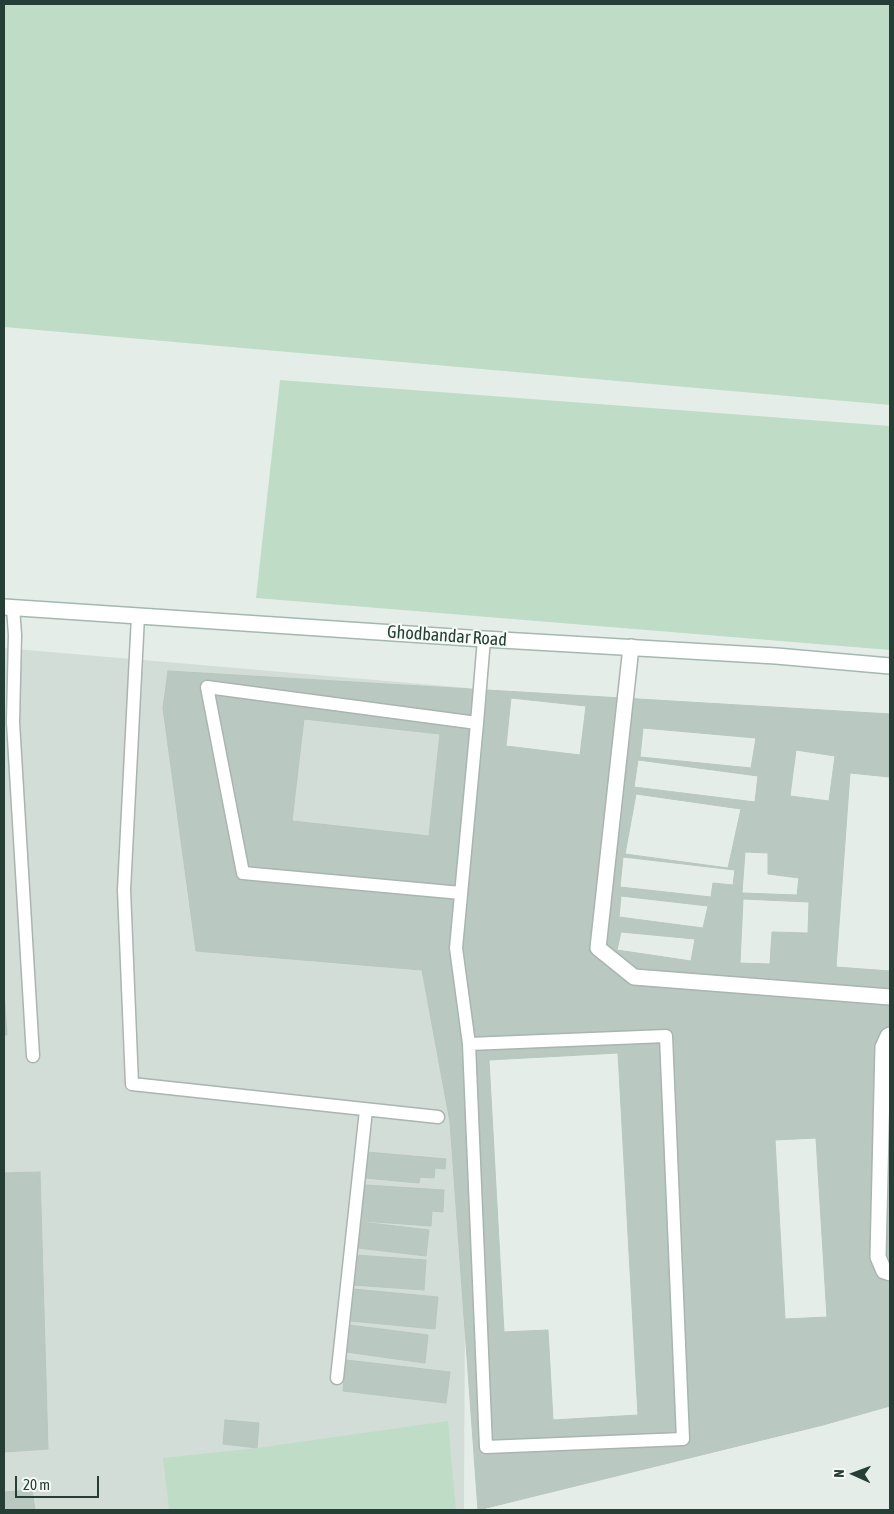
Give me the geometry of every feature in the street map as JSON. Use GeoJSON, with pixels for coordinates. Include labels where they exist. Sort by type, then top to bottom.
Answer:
{"type":"FeatureCollection","features":[{"type":"Feature","properties":{"kind":"street","name":"Ghodbandar Road"},"geometry":{"type":"LineString","coordinates":[[8,607],[484,639],[776,656],[890,666]]}},
{"type":"Feature","properties":{"kind":"street"},"geometry":{"type":"LineString","coordinates":[[631,647],[598,948],[634,977],[890,997]]}},
{"type":"Feature","properties":{"kind":"street"},"geometry":{"type":"LineString","coordinates":[[890,1035],[884,1047],[878,1256],[884,1271],[890,1273]]}},
{"type":"Feature","properties":{"kind":"lane"},"geometry":{"type":"LineString","coordinates":[[8,607],[15,635],[13,722],[33,1056]]}},
{"type":"Feature","properties":{"kind":"lane"},"geometry":{"type":"LineString","coordinates":[[138,616],[124,890],[132,1084],[438,1118]]}},
{"type":"Feature","properties":{"kind":"lane"},"geometry":{"type":"LineString","coordinates":[[469,1044],[666,1036],[683,1439],[486,1448],[469,1044],[456,948],[484,639]]}},
{"type":"Feature","properties":{"kind":"lane"},"geometry":{"type":"LineString","coordinates":[[461,893],[243,873],[207,687],[477,723]]}},
{"type":"Feature","properties":{"kind":"lane"},"geometry":{"type":"LineString","coordinates":[[337,1378],[366,1110]]}},
{"type":"Feature","properties":{"kind":"shaded area"},"geometry":{"type":"Polygon","coordinates":[[[4,648],[468,688],[464,1510],[4,1510],[4,648]]]}},
{"type":"Feature","properties":{"kind":"green space"},"geometry":{"type":"Polygon","coordinates":[[[4,4],[890,4],[890,405],[4,327],[4,4]]]}},
{"type":"Feature","properties":{"kind":"green space"},"geometry":{"type":"Polygon","coordinates":[[[280,380],[890,426],[890,650],[256,598],[280,380]]]}},
{"type":"Feature","properties":{"kind":"green space"},"geometry":{"type":"Polygon","coordinates":[[[448,1421],[456,1510],[169,1510],[163,1458],[257,1448],[448,1421]]]}},
{"type":"Feature","properties":{"kind":"building"},"geometry":{"type":"Polygon","coordinates":[[[168,671],[890,714],[890,1406],[823,1425],[478,1510],[450,1122],[422,970],[196,951],[163,708],[168,671]]]}},
{"type":"Feature","properties":{"kind":"building"},"geometry":{"type":"Polygon","coordinates":[[[511,698],[586,706],[580,755],[506,746],[511,698]]]}},
{"type":"Feature","properties":{"kind":"building"},"geometry":{"type":"Polygon","coordinates":[[[304,719],[440,734],[429,836],[292,821],[304,719]]]}},
{"type":"Feature","properties":{"kind":"building"},"geometry":{"type":"Polygon","coordinates":[[[643,728],[756,738],[751,768],[640,757],[643,728]]]}},
{"type":"Feature","properties":{"kind":"building"},"geometry":{"type":"Polygon","coordinates":[[[796,750],[835,756],[829,801],[790,796],[796,750]]]}},
{"type":"Feature","properties":{"kind":"building"},"geometry":{"type":"Polygon","coordinates":[[[638,760],[758,776],[755,802],[634,787],[638,760]]]}},
{"type":"Feature","properties":{"kind":"building"},"geometry":{"type":"Polygon","coordinates":[[[850,773],[890,777],[890,971],[836,967],[850,773]]]}},
{"type":"Feature","properties":{"kind":"building"},"geometry":{"type":"Polygon","coordinates":[[[636,794],[741,809],[728,868],[625,854],[636,794]]]}},
{"type":"Feature","properties":{"kind":"building"},"geometry":{"type":"Polygon","coordinates":[[[745,852],[768,853],[768,874],[799,878],[797,895],[742,893],[745,852]]]}},
{"type":"Feature","properties":{"kind":"building"},"geometry":{"type":"Polygon","coordinates":[[[623,857],[735,870],[733,885],[713,883],[711,897],[620,887],[623,857]]]}},
{"type":"Feature","properties":{"kind":"building"},"geometry":{"type":"Polygon","coordinates":[[[621,896],[708,906],[703,928],[619,917],[621,896]]]}},
{"type":"Feature","properties":{"kind":"building"},"geometry":{"type":"Polygon","coordinates":[[[743,899],[809,902],[808,933],[772,932],[770,964],[740,963],[743,899]]]}},
{"type":"Feature","properties":{"kind":"building"},"geometry":{"type":"Polygon","coordinates":[[[621,932],[695,939],[691,961],[617,950],[621,932]]]}},
{"type":"Feature","properties":{"kind":"building"},"geometry":{"type":"Polygon","coordinates":[[[4,991],[7,1035],[4,1035],[4,991]]]}},
{"type":"Feature","properties":{"kind":"building"},"geometry":{"type":"Polygon","coordinates":[[[618,1053],[638,1415],[553,1420],[548,1330],[504,1332],[489,1060],[618,1053]]]}},
{"type":"Feature","properties":{"kind":"building"},"geometry":{"type":"Polygon","coordinates":[[[816,1138],[827,1317],[785,1319],[775,1140],[816,1138]]]}},
{"type":"Feature","properties":{"kind":"building"},"geometry":{"type":"Polygon","coordinates":[[[367,1152],[446,1159],[445,1169],[435,1168],[434,1178],[420,1177],[419,1183],[365,1178],[367,1152]]]}},
{"type":"Feature","properties":{"kind":"building"},"geometry":{"type":"Polygon","coordinates":[[[40,1172],[48,1449],[4,1452],[4,1173],[40,1172]]]}},
{"type":"Feature","properties":{"kind":"building"},"geometry":{"type":"Polygon","coordinates":[[[365,1185],[444,1190],[443,1212],[432,1211],[431,1226],[362,1221],[365,1185]]]}},
{"type":"Feature","properties":{"kind":"building"},"geometry":{"type":"Polygon","coordinates":[[[361,1222],[429,1230],[426,1256],[358,1248],[361,1222]]]}},
{"type":"Feature","properties":{"kind":"building"},"geometry":{"type":"Polygon","coordinates":[[[355,1255],[426,1260],[424,1290],[353,1285],[355,1255]]]}},
{"type":"Feature","properties":{"kind":"building"},"geometry":{"type":"Polygon","coordinates":[[[353,1289],[438,1297],[435,1329],[350,1321],[353,1289]]]}},
{"type":"Feature","properties":{"kind":"building"},"geometry":{"type":"Polygon","coordinates":[[[349,1325],[428,1335],[425,1363],[346,1352],[349,1325]]]}},
{"type":"Feature","properties":{"kind":"building"},"geometry":{"type":"Polygon","coordinates":[[[346,1360],[450,1372],[446,1403],[343,1391],[346,1360]]]}},
{"type":"Feature","properties":{"kind":"building"},"geometry":{"type":"Polygon","coordinates":[[[225,1420],[259,1423],[257,1448],[223,1444],[225,1420]]]}},
{"type":"Feature","properties":{"kind":"building"},"geometry":{"type":"Polygon","coordinates":[[[32,1490],[35,1510],[4,1510],[4,1492],[32,1490]]]}}]}
